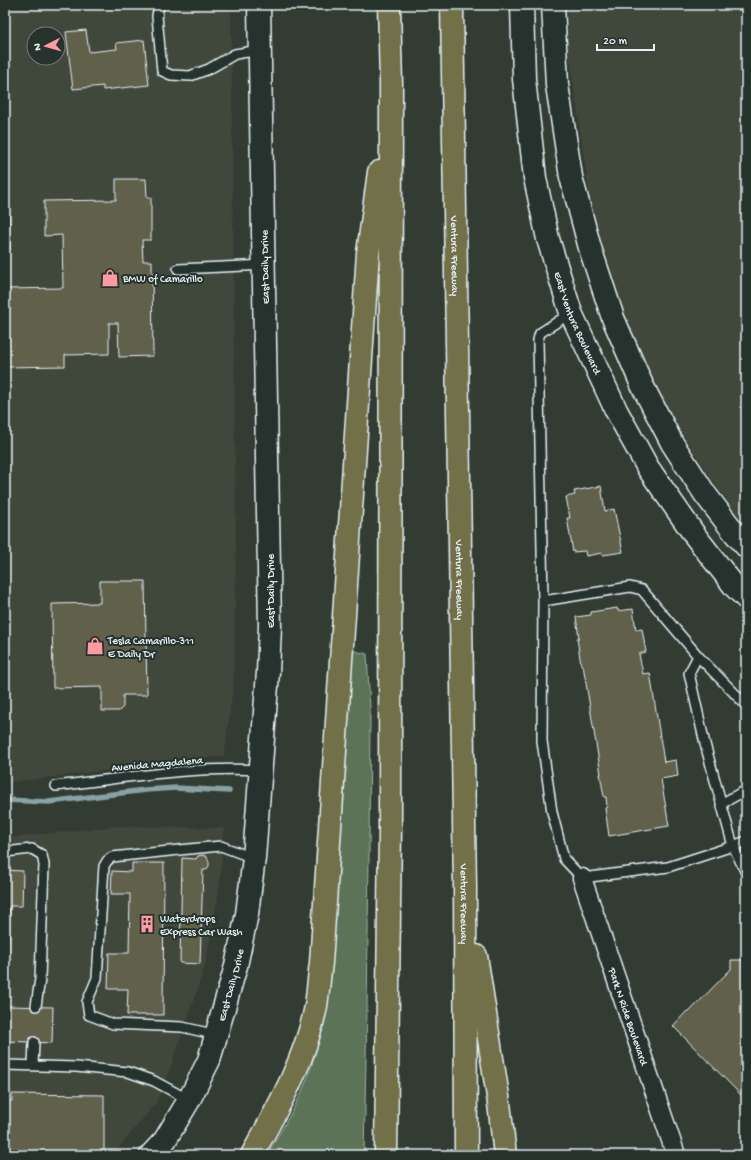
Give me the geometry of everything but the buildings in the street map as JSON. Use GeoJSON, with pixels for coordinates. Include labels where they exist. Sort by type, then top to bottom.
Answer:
{"type":"FeatureCollection","features":[{"type":"Feature","properties":{"kind":"highway"},"geometry":{"type":"LineString","coordinates":[[386,1155],[390,830],[389,5]]}},
{"type":"Feature","properties":{"kind":"highway","name":"Ventura Freeway"},"geometry":{"type":"LineString","coordinates":[[452,5],[464,888],[466,1155]]}},
{"type":"Feature","properties":{"kind":"highway"},"geometry":{"type":"LineString","coordinates":[[252,1155],[298,1064],[316,1006],[321,955],[368,253],[390,84]]}},
{"type":"Feature","properties":{"kind":"highway"},"geometry":{"type":"LineString","coordinates":[[464,888],[499,1103],[505,1155]]}},
{"type":"Feature","properties":{"kind":"main road","name":"East Daily Drive"},"geometry":{"type":"LineString","coordinates":[[151,1155],[165,1140],[189,1100],[208,1060],[217,1035],[236,966],[246,914],[254,858],[270,626],[259,5]]}},
{"type":"Feature","properties":{"kind":"main road","name":"East Ventura Boulevard"},"geometry":{"type":"LineString","coordinates":[[522,5],[524,79],[535,178],[548,239],[571,312],[616,410],[648,468],[696,537],[735,587],[746,598]]}},
{"type":"Feature","properties":{"kind":"main road"},"geometry":{"type":"LineString","coordinates":[[554,5],[557,85],[571,177],[590,248],[613,318],[642,384],[672,443],[705,494],[746,546]]}},
{"type":"Feature","properties":{"kind":"street","name":"Park N Ride Boulevard"},"geometry":{"type":"LineString","coordinates":[[582,878],[676,1155]]}},
{"type":"Feature","properties":{"kind":"lane"},"geometry":{"type":"LineString","coordinates":[[159,5],[157,16],[162,71],[171,75],[190,76],[209,69],[235,54],[260,50]]}},
{"type":"Feature","properties":{"kind":"lane"},"geometry":{"type":"LineString","coordinates":[[178,269],[264,265]]}},
{"type":"Feature","properties":{"kind":"lane"},"geometry":{"type":"LineString","coordinates":[[571,312],[540,333],[538,340],[543,601],[542,741],[552,812],[564,860],[582,878],[668,867],[746,841]]}},
{"type":"Feature","properties":{"kind":"lane"},"geometry":{"type":"LineString","coordinates":[[543,601],[630,587],[642,590],[698,656],[746,705]]}},
{"type":"Feature","properties":{"kind":"lane"},"geometry":{"type":"LineString","coordinates":[[698,656],[690,673],[705,744],[733,846],[746,874]]}},
{"type":"Feature","properties":{"kind":"lane","name":"Avenida Magdalena"},"geometry":{"type":"LineString","coordinates":[[56,786],[152,774],[235,768],[261,770]]}},
{"type":"Feature","properties":{"kind":"lane"},"geometry":{"type":"LineString","coordinates":[[721,804],[746,790]]}},
{"type":"Feature","properties":{"kind":"lane"},"geometry":{"type":"LineString","coordinates":[[217,1035],[182,1027],[113,1024],[88,1015],[87,1002],[97,978],[104,866],[112,857],[221,846],[254,858]]}},
{"type":"Feature","properties":{"kind":"lane"},"geometry":{"type":"LineString","coordinates":[[5,852],[32,849],[42,855],[44,860],[40,972],[36,1006]]}},
{"type":"Feature","properties":{"kind":"lane"},"geometry":{"type":"LineString","coordinates":[[33,1066],[34,1042]]}},
{"type":"Feature","properties":{"kind":"lane"},"geometry":{"type":"LineString","coordinates":[[5,1065],[76,1067],[128,1072],[154,1082],[189,1100]]}},
{"type":"Feature","properties":{"kind":"shaded area"},"geometry":{"type":"Polygon","coordinates":[[[5,5],[231,5],[236,549],[234,681],[224,756],[5,783],[5,5]]]}},
{"type":"Feature","properties":{"kind":"shaded area"},"geometry":{"type":"Polygon","coordinates":[[[567,5],[746,5],[746,527],[711,479],[655,389],[615,291],[591,205],[568,48],[567,5]]]}},
{"type":"Feature","properties":{"kind":"shaded area"},"geometry":{"type":"Polygon","coordinates":[[[119,826],[224,828],[219,892],[205,967],[168,1075],[156,1103],[113,1155],[5,1155],[5,838],[119,826]]]}},
{"type":"Feature","properties":{"kind":"green space"},"geometry":{"type":"Polygon","coordinates":[[[351,650],[367,654],[370,708],[364,1155],[267,1155],[294,1108],[307,1079],[316,1052],[326,1005],[351,650]]]}},
{"type":"Feature","properties":{"kind":"waterway"},"geometry":{"type":"LineString","coordinates":[[5,800],[49,802],[145,790],[176,788],[229,791]]}},
{"type":"Feature","properties":{"kind":"place","name":"BMW of Camarillo"},"geometry":{"type":"Point","coordinates":[110,278]}},
{"type":"Feature","properties":{"kind":"place","name":"Tesla Camarillo-311 E Daily Dr"},"geometry":{"type":"Point","coordinates":[95,646]}},
{"type":"Feature","properties":{"kind":"place","name":"Waterdrops Express Car Wash"},"geometry":{"type":"Point","coordinates":[147,924]}}]}
